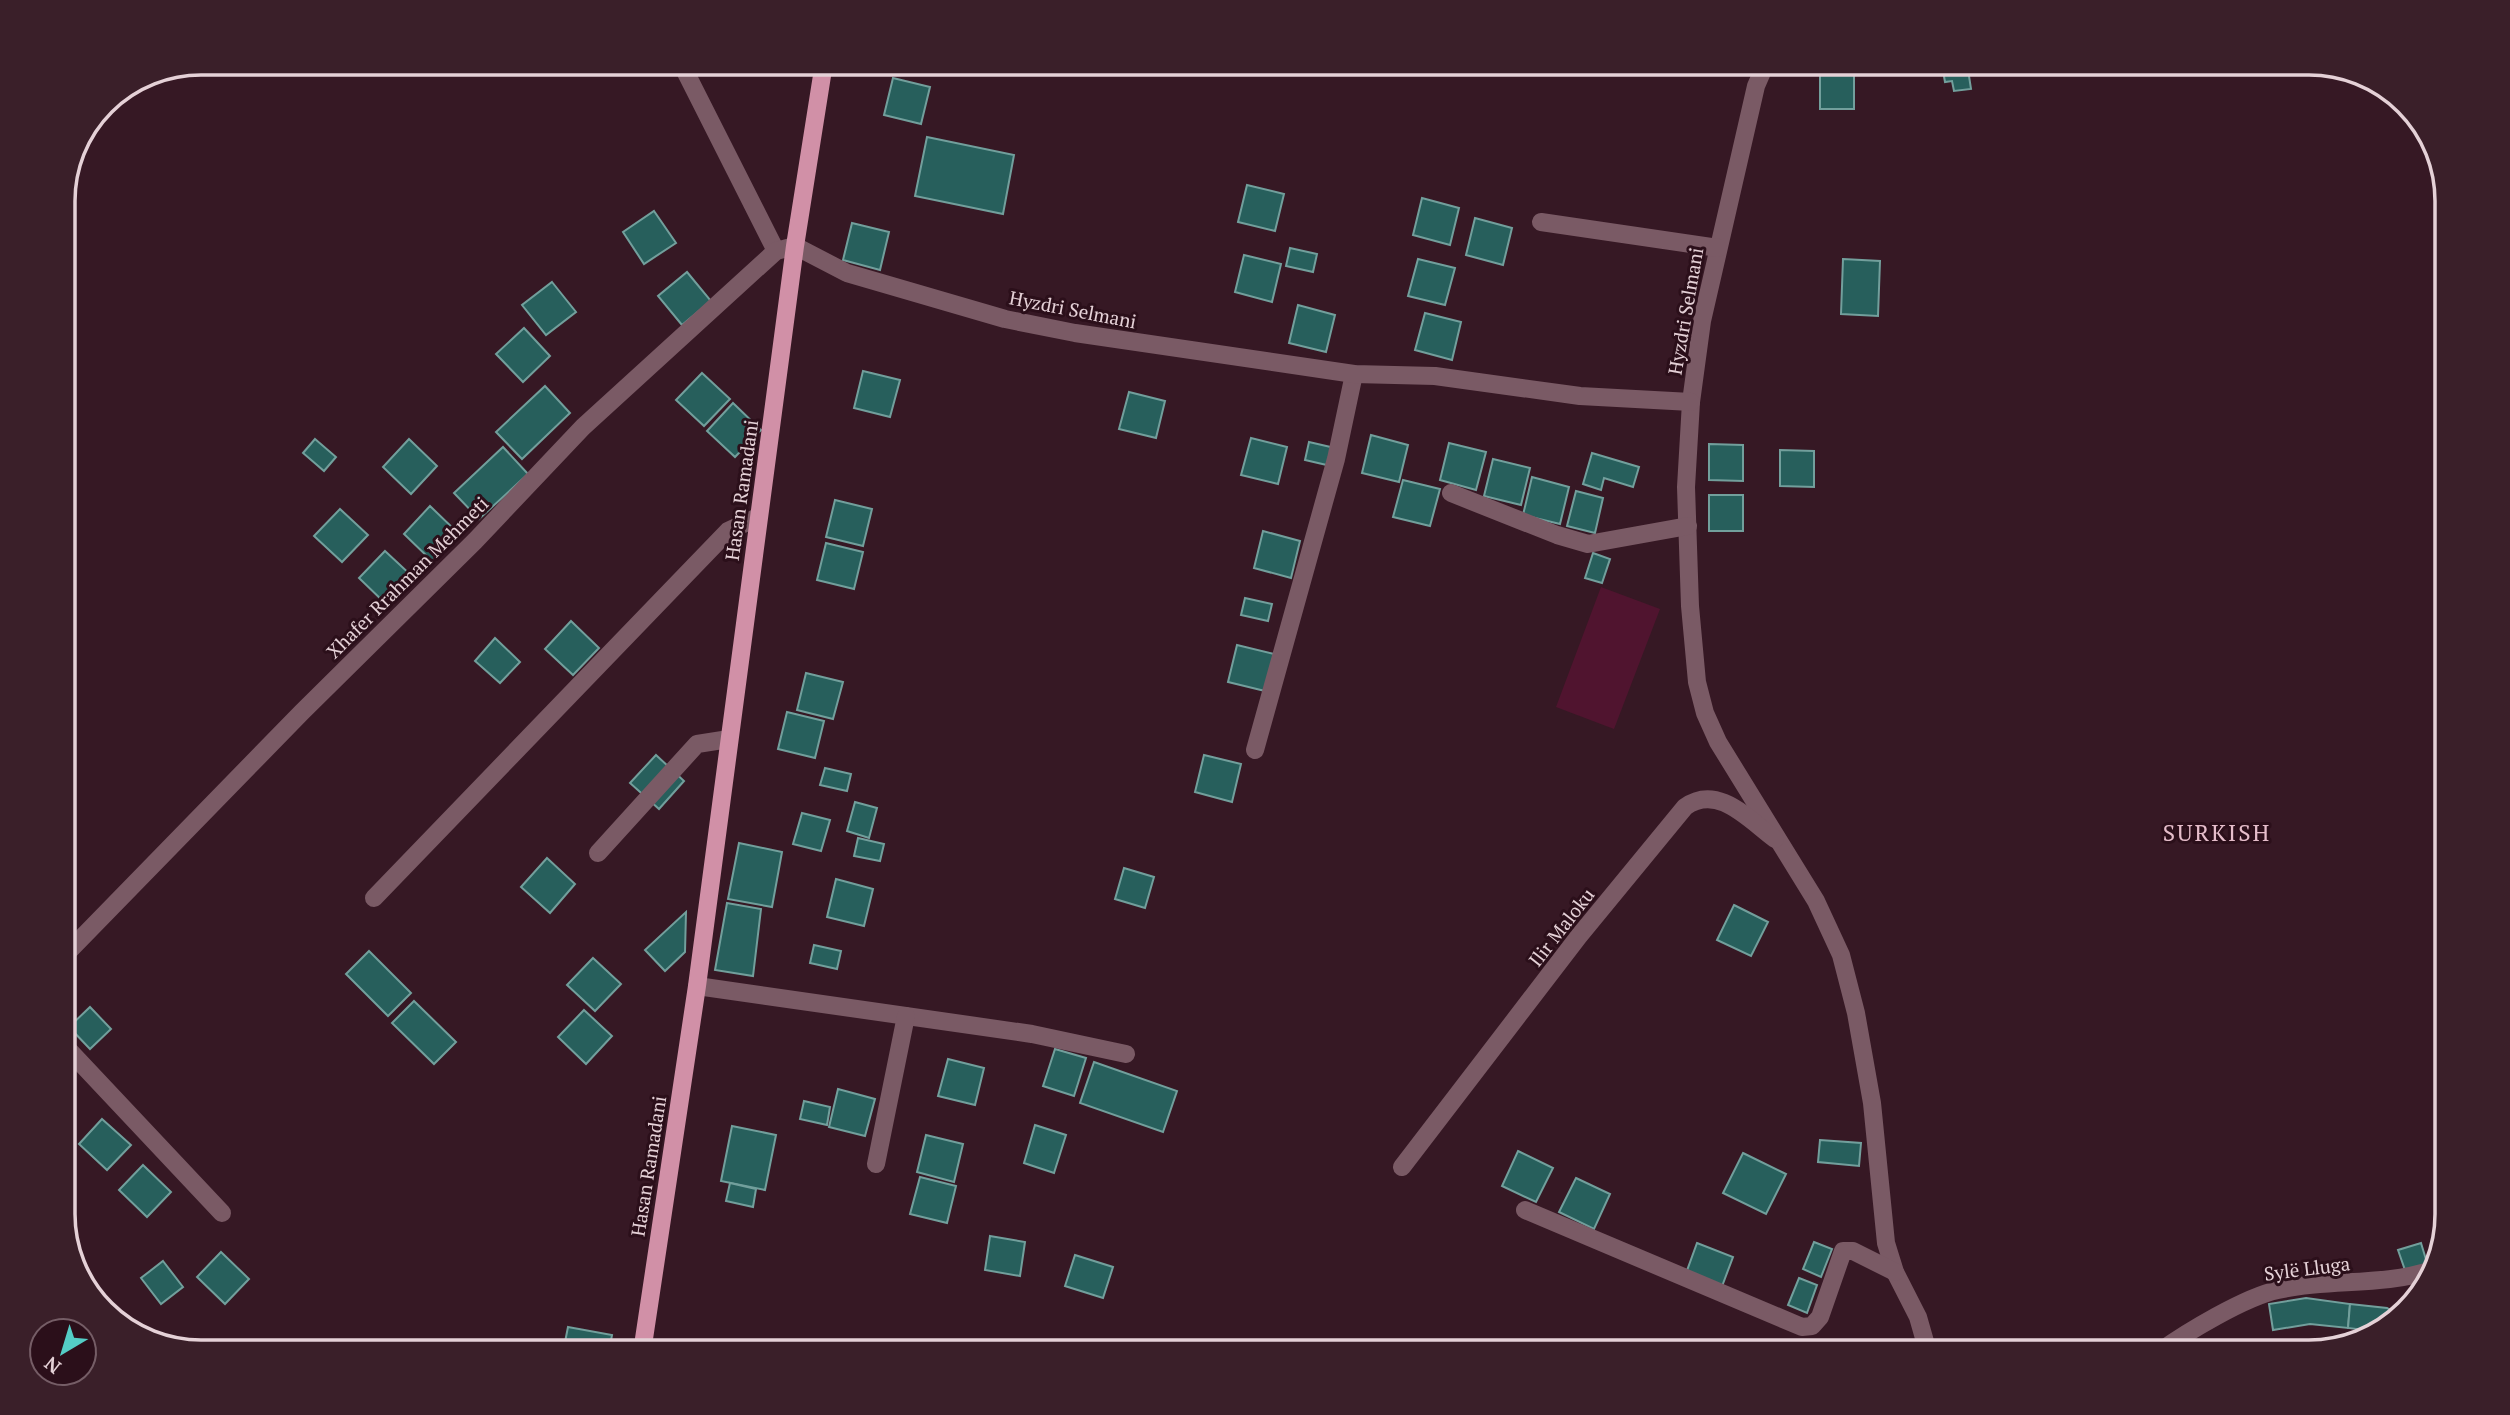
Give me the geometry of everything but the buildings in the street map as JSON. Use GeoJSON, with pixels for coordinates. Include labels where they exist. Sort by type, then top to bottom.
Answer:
{"type":"FeatureCollection","features":[{"type":"Feature","properties":{"kind":"main road","name":"Hasan Ramadani"},"geometry":{"type":"LineString","coordinates":[[644,1340],[697,986],[794,246],[822,76]]}},
{"type":"Feature","properties":{"kind":"street","name":"Hyzdri Selmani"},"geometry":{"type":"LineString","coordinates":[[794,246],[847,273],[1005,319],[1114,339],[1354,374],[1435,376],[1580,396],[1691,402],[1702,321],[1761,75]]}},
{"type":"Feature","properties":{"kind":"street"},"geometry":{"type":"LineString","coordinates":[[687,76],[776,251]]}},
{"type":"Feature","properties":{"kind":"street"},"geometry":{"type":"LineString","coordinates":[[1541,222],[1718,248]]}},
{"type":"Feature","properties":{"kind":"street","name":"Xhafer Rrahman Mehmeti"},"geometry":{"type":"LineString","coordinates":[[76,944],[302,712],[475,541],[583,428],[776,251],[794,246]]}},
{"type":"Feature","properties":{"kind":"street"},"geometry":{"type":"LineString","coordinates":[[1255,750],[1336,459],[1354,374]]}},
{"type":"Feature","properties":{"kind":"street","name":"Ilir Maloku"},"geometry":{"type":"LineString","coordinates":[[1691,402],[1686,487],[1692,643],[1705,713],[1718,742],[1782,844],[1829,928],[1850,984],[1872,1103],[1886,1243],[1895,1272],[1918,1317],[1925,1340]]}},
{"type":"Feature","properties":{"kind":"street"},"geometry":{"type":"LineString","coordinates":[[1451,493],[1557,535],[1588,544],[1688,526]]}},
{"type":"Feature","properties":{"kind":"street"},"geometry":{"type":"LineString","coordinates":[[374,898],[728,531],[758,517]]}},
{"type":"Feature","properties":{"kind":"street"},"geometry":{"type":"LineString","coordinates":[[598,853],[697,744],[729,739]]}},
{"type":"Feature","properties":{"kind":"street","name":"Ilir Maloku"},"geometry":{"type":"LineString","coordinates":[[1402,1167],[1579,936],[1685,807],[1701,798],[1719,798],[1782,844]]}},
{"type":"Feature","properties":{"kind":"street"},"geometry":{"type":"LineString","coordinates":[[697,986],[1032,1034],[1126,1054]]}},
{"type":"Feature","properties":{"kind":"street"},"geometry":{"type":"LineString","coordinates":[[876,1164],[906,1016]]}},
{"type":"Feature","properties":{"kind":"street"},"geometry":{"type":"LineString","coordinates":[[76,1058],[222,1213]]}},
{"type":"Feature","properties":{"kind":"street"},"geometry":{"type":"LineString","coordinates":[[1525,1210],[1802,1327],[1812,1326],[1820,1317],[1836,1264],[1843,1251],[1853,1251],[1895,1272]]}},
{"type":"Feature","properties":{"kind":"street","name":"Sylë Lluga"},"geometry":{"type":"LineString","coordinates":[[2177,1340],[2262,1294],[2320,1284],[2390,1281],[2420,1273]]}},
{"type":"Feature","properties":{"kind":"shaded area"},"geometry":{"type":"Polygon","coordinates":[[[1601,587],[1660,609],[1614,729],[1556,707],[1601,587]]]}},
{"type":"Feature","properties":{"kind":"district","name":"SURKISH"},"geometry":{"type":"Point","coordinates":[2217,832]}}]}
